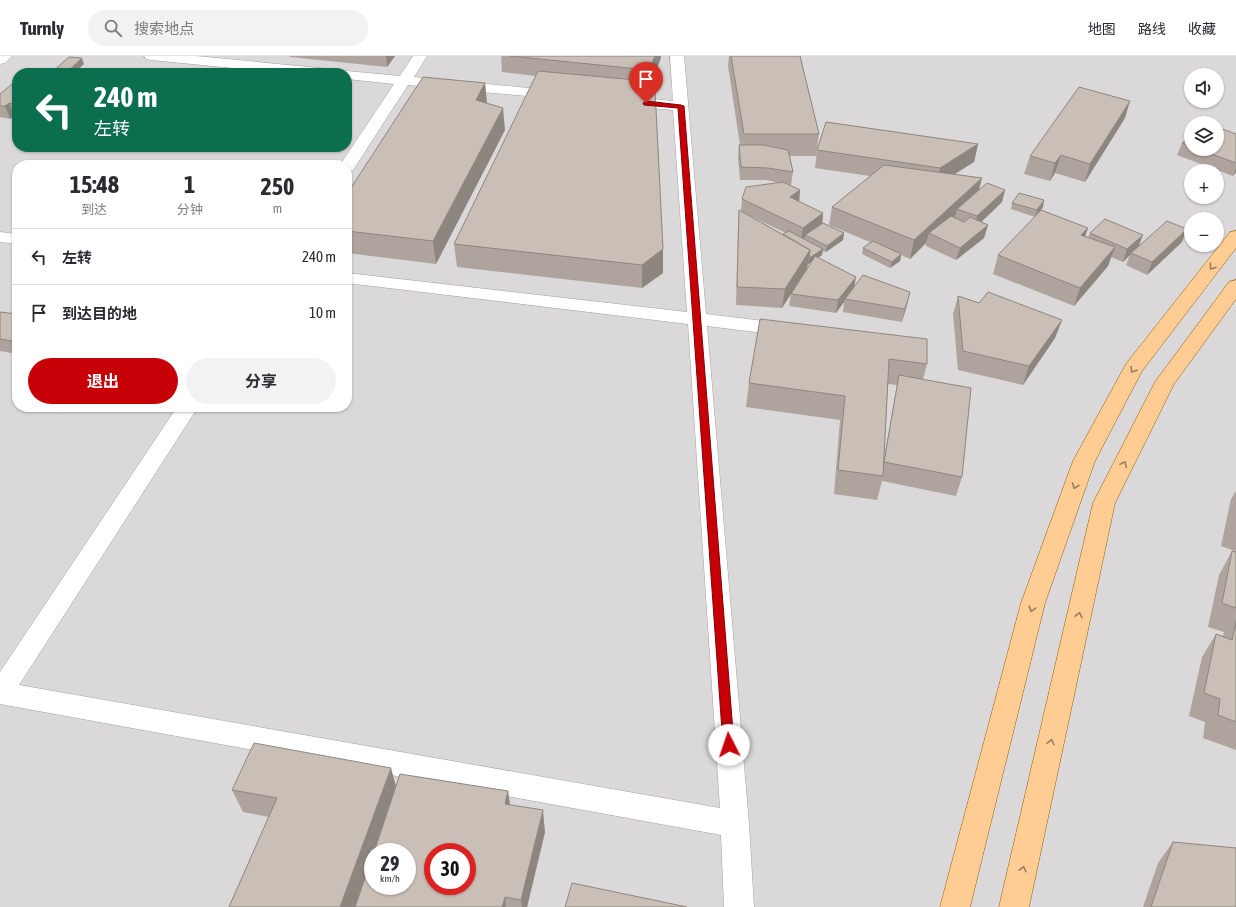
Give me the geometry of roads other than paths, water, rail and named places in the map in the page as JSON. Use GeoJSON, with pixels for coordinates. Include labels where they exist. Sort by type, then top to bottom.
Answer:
{"type":"FeatureCollection","features":[{"type":"Feature","properties":{"kind":"main road"},"geometry":{"type":"LineString","coordinates":[[955,907],[1033,603],[1084,461],[1133,369],[1236,236]]}},
{"type":"Feature","properties":{"kind":"main road"},"geometry":{"type":"LineString","coordinates":[[1014,907],[1104,503],[1165,382],[1236,286]]}},
{"type":"Feature","properties":{"kind":"street"},"geometry":{"type":"LineString","coordinates":[[0,60],[5,56]]}},
{"type":"Feature","properties":{"kind":"street"},"geometry":{"type":"LineString","coordinates":[[151,56],[277,68]]}},
{"type":"Feature","properties":{"kind":"street"},"geometry":{"type":"LineString","coordinates":[[352,160],[420,56]]}},
{"type":"Feature","properties":{"kind":"street"},"geometry":{"type":"LineString","coordinates":[[677,56],[735,824],[739,907]]}},
{"type":"Feature","properties":{"kind":"street"},"geometry":{"type":"LineString","coordinates":[[352,75],[576,96]]}},
{"type":"Feature","properties":{"kind":"street"},"geometry":{"type":"LineString","coordinates":[[607,100],[681,106]]}},
{"type":"Feature","properties":{"kind":"street"},"geometry":{"type":"LineString","coordinates":[[0,237],[12,238]]}},
{"type":"Feature","properties":{"kind":"street"},"geometry":{"type":"LineString","coordinates":[[352,279],[806,332]]}},
{"type":"Feature","properties":{"kind":"street"},"geometry":{"type":"LineString","coordinates":[[185,412],[0,693],[735,824]]}}]}
